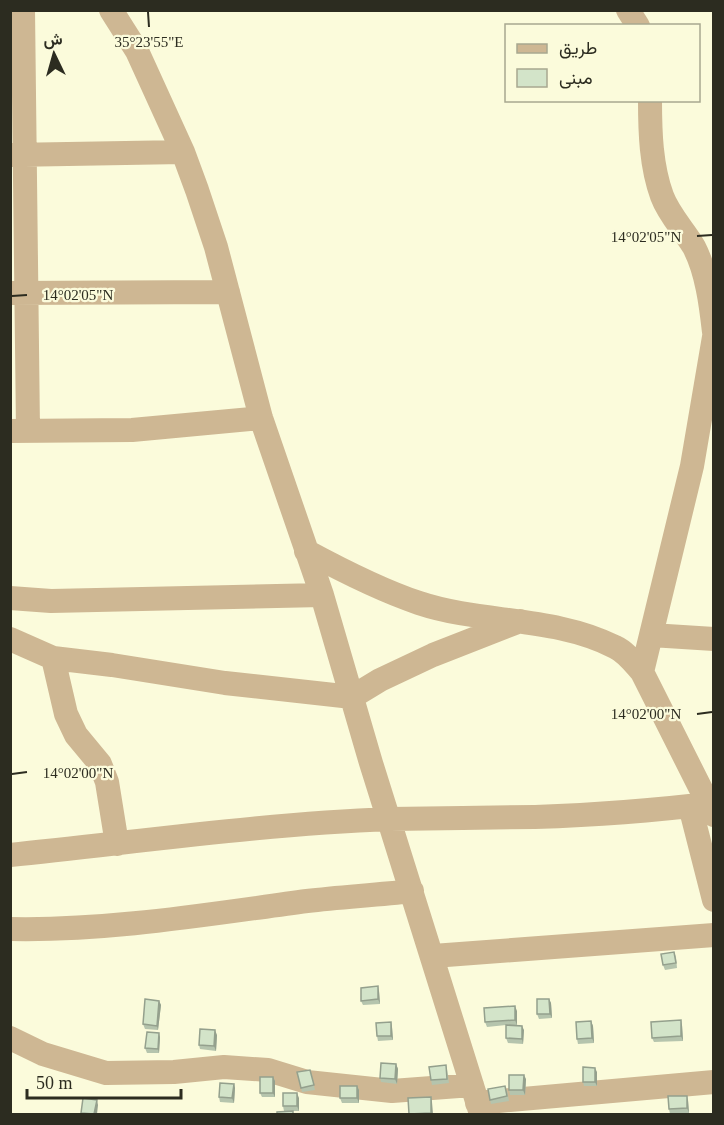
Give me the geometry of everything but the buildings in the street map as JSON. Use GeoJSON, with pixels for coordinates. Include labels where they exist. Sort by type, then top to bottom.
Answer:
{"type":"FeatureCollection","features":[{"type":"Feature","properties":{"kind":"street"},"geometry":{"type":"LineString","coordinates":[[22,10],[17,155],[19,431],[132,430],[261,418]]}},
{"type":"Feature","properties":{"kind":"street"},"geometry":{"type":"LineString","coordinates":[[111,10],[137,51],[183,152],[216,247],[261,418],[322,595],[477,1101]]}},
{"type":"Feature","properties":{"kind":"street"},"geometry":{"type":"LineString","coordinates":[[628,10],[637,24]]}},
{"type":"Feature","properties":{"kind":"street"},"geometry":{"type":"LineString","coordinates":[[642,672],[692,466],[714,335],[704,276],[694,248],[663,199],[656,176],[652,149],[650,102]]}},
{"type":"Feature","properties":{"kind":"street"},"geometry":{"type":"LineString","coordinates":[[17,155],[183,152]]}},
{"type":"Feature","properties":{"kind":"street"},"geometry":{"type":"LineString","coordinates":[[19,293],[228,292]]}},
{"type":"Feature","properties":{"kind":"street"},"geometry":{"type":"LineString","coordinates":[[306,551],[352,576],[420,603],[575,632],[616,647],[630,658],[642,672],[704,809],[714,900]]}},
{"type":"Feature","properties":{"kind":"street"},"geometry":{"type":"LineString","coordinates":[[10,598],[51,601],[322,595]]}},
{"type":"Feature","properties":{"kind":"street"},"geometry":{"type":"LineString","coordinates":[[10,639],[53,658],[225,683],[352,697],[380,680],[433,655],[520,621]]}},
{"type":"Feature","properties":{"kind":"street"},"geometry":{"type":"LineString","coordinates":[[651,635],[714,639]]}},
{"type":"Feature","properties":{"kind":"street"},"geometry":{"type":"LineString","coordinates":[[53,658],[66,714],[76,735],[100,764],[108,782],[117,844]]}},
{"type":"Feature","properties":{"kind":"street"},"geometry":{"type":"LineString","coordinates":[[10,855],[117,844],[202,832],[390,819],[537,817],[704,809]]}},
{"type":"Feature","properties":{"kind":"street"},"geometry":{"type":"LineString","coordinates":[[10,928],[124,924],[221,914],[308,901],[412,891]]}},
{"type":"Feature","properties":{"kind":"street"},"geometry":{"type":"LineString","coordinates":[[433,956],[714,935]]}},
{"type":"Feature","properties":{"kind":"street"},"geometry":{"type":"LineString","coordinates":[[10,1038],[43,1054],[106,1073],[174,1072],[224,1067],[268,1070],[307,1082],[477,1101],[714,1082]]}}]}
